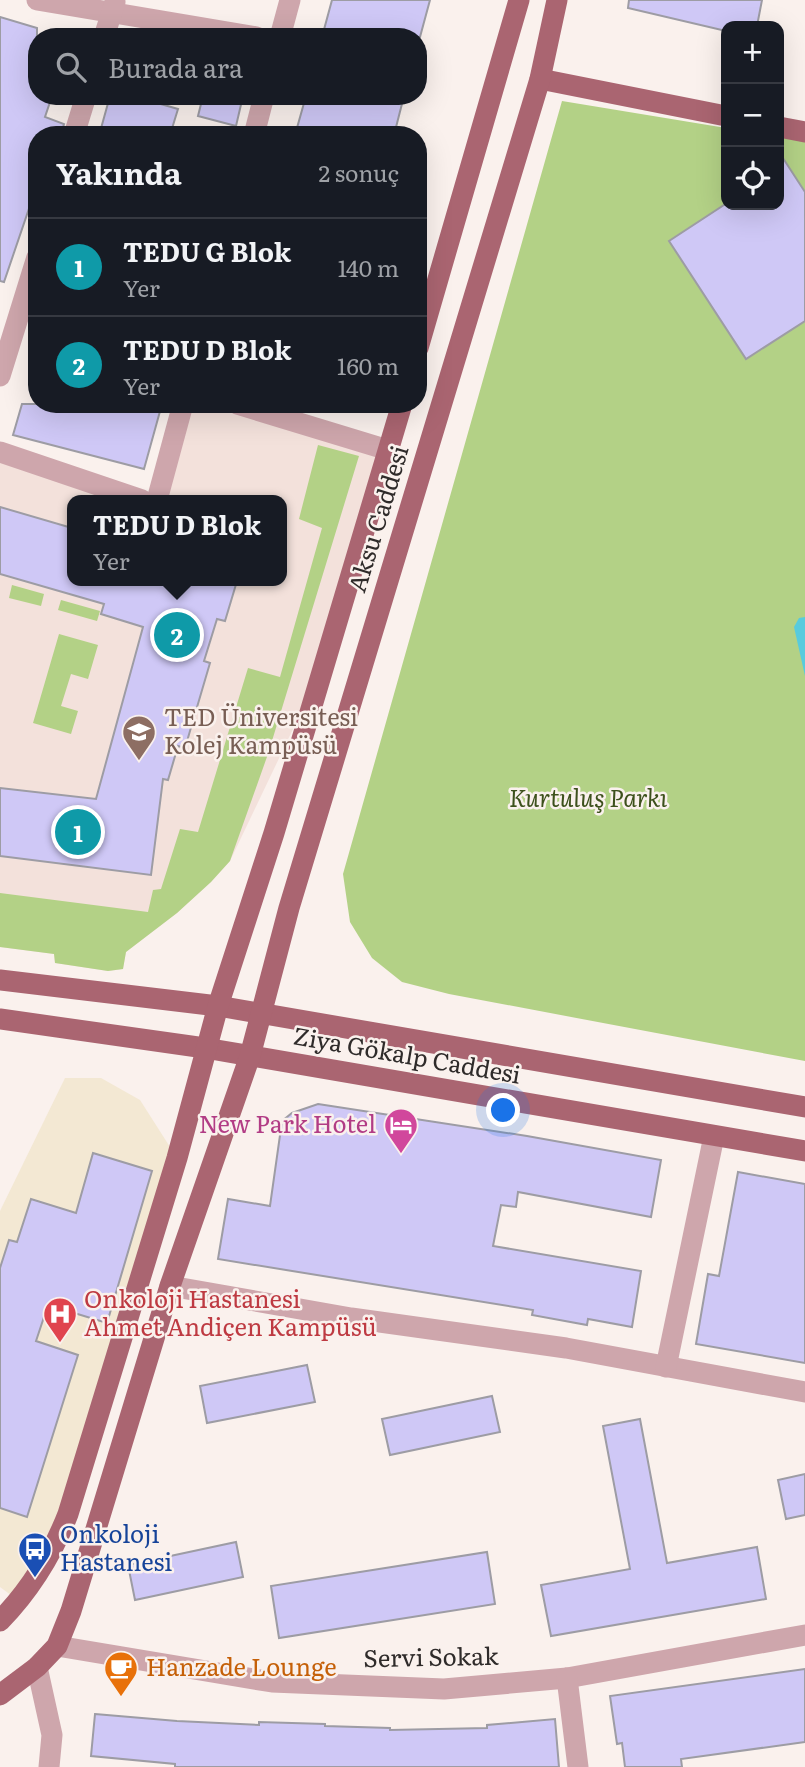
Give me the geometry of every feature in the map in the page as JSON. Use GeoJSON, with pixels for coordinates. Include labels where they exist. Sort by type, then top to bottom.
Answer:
{"type":"FeatureCollection","features":[{"type":"Feature","properties":{"kind":"main road"},"geometry":{"type":"LineString","coordinates":[[427,317],[519,0]]}},
{"type":"Feature","properties":{"kind":"main road","name":"Aksu Caddesi"},"geometry":{"type":"LineString","coordinates":[[57,1646],[75,1599],[170,1286],[250,1056],[289,908],[540,79],[557,0]]}},
{"type":"Feature","properties":{"kind":"main road"},"geometry":{"type":"LineString","coordinates":[[540,79],[721,115]]}},
{"type":"Feature","properties":{"kind":"main road"},"geometry":{"type":"LineString","coordinates":[[784,128],[805,132]]}},
{"type":"Feature","properties":{"kind":"main road","name":"Aksu Caddesi"},"geometry":{"type":"LineString","coordinates":[[0,1621],[19,1601],[48,1559],[68,1514],[177,1158],[205,1048],[274,834],[399,413]]}},
{"type":"Feature","properties":{"kind":"main road","name":"Ziya Gökalp Caddesi"},"geometry":{"type":"LineString","coordinates":[[0,980],[218,1006],[805,1107]]}},
{"type":"Feature","properties":{"kind":"main road","name":"Ziya Gökalp Caddesi"},"geometry":{"type":"LineString","coordinates":[[0,1019],[205,1048],[805,1151]]}},
{"type":"Feature","properties":{"kind":"main road"},"geometry":{"type":"LineString","coordinates":[[0,1695],[37,1667],[57,1646]]}},
{"type":"Feature","properties":{"kind":"street"},"geometry":{"type":"LineString","coordinates":[[37,0],[113,6],[215,28]]}},
{"type":"Feature","properties":{"kind":"street"},"geometry":{"type":"LineString","coordinates":[[282,28],[290,0]]}},
{"type":"Feature","properties":{"kind":"street"},"geometry":{"type":"LineString","coordinates":[[107,28],[113,6]]}},
{"type":"Feature","properties":{"kind":"street"},"geometry":{"type":"LineString","coordinates":[[77,126],[83,105]]}},
{"type":"Feature","properties":{"kind":"street"},"geometry":{"type":"LineString","coordinates":[[256,126],[262,105]]}},
{"type":"Feature","properties":{"kind":"street"},"geometry":{"type":"LineString","coordinates":[[0,376],[28,286]]}},
{"type":"Feature","properties":{"kind":"street"},"geometry":{"type":"LineString","coordinates":[[158,495],[181,413]]}},
{"type":"Feature","properties":{"kind":"street"},"geometry":{"type":"LineString","coordinates":[[267,413],[388,450]]}},
{"type":"Feature","properties":{"kind":"street"},"geometry":{"type":"LineString","coordinates":[[0,452],[127,495]]}},
{"type":"Feature","properties":{"kind":"street"},"geometry":{"type":"LineString","coordinates":[[666,1367],[714,1136]]}},
{"type":"Feature","properties":{"kind":"street"},"geometry":{"type":"LineString","coordinates":[[170,1286],[351,1318],[566,1348],[805,1392]]}},
{"type":"Feature","properties":{"kind":"street","name":"Servi Sokak"},"geometry":{"type":"LineString","coordinates":[[57,1646],[272,1682],[444,1689],[568,1678],[805,1635]]}},
{"type":"Feature","properties":{"kind":"street"},"geometry":{"type":"LineString","coordinates":[[37,1667],[52,1735],[49,1767]]}},
{"type":"Feature","properties":{"kind":"street"},"geometry":{"type":"LineString","coordinates":[[568,1678],[578,1767]]}},
{"type":"Feature","properties":{"kind":"shaded area","name":"TED Üniversitesi Kolej Kampüsü"},"geometry":{"type":"Polygon","coordinates":[[[181,413],[267,413],[388,450],[325,662],[230,861],[177,913],[126,952],[123,969],[108,971],[55,963],[54,954],[0,947],[0,452],[127,495],[67,495],[67,586],[287,586],[287,495],[158,495],[181,413]]]}},
{"type":"Feature","properties":{"kind":"shaded area","name":"Onkoloji Hastanesi Ahmet Andiçen Kampüsü"},"geometry":{"type":"Polygon","coordinates":[[[65,1078],[101,1078],[140,1100],[177,1158],[79,1477],[19,1601],[0,1587],[0,1211],[65,1078]]]}},
{"type":"Feature","properties":{"kind":"green space","name":"Kurtuluş Parkı"},"geometry":{"type":"Polygon","coordinates":[[[562,101],[721,127],[721,210],[784,210],[784,138],[805,141],[805,1061],[449,994],[402,982],[372,958],[350,922],[343,874],[562,101]]]}},
{"type":"Feature","properties":{"kind":"green space"},"geometry":{"type":"Polygon","coordinates":[[[318,445],[359,456],[268,754],[230,861],[177,913],[126,952],[123,969],[108,971],[55,963],[54,954],[0,947],[0,893],[148,912],[153,890],[161,889],[180,829],[198,832],[248,668],[280,677],[322,528],[299,519],[318,445]]]}},
{"type":"Feature","properties":{"kind":"green space"},"geometry":{"type":"Polygon","coordinates":[[[12,585],[44,594],[41,606],[9,598],[12,585]]]}},
{"type":"Feature","properties":{"kind":"green space"},"geometry":{"type":"Polygon","coordinates":[[[61,600],[100,611],[97,621],[58,610],[61,600]]]}},
{"type":"Feature","properties":{"kind":"green space"},"geometry":{"type":"Polygon","coordinates":[[[59,634],[98,645],[88,679],[71,674],[61,706],[78,711],[71,734],[33,723],[59,634]]]}},
{"type":"Feature","properties":{"kind":"water"},"geometry":{"type":"Polygon","coordinates":[[[805,617],[805,676],[794,627],[799,618],[805,617]]]}},
{"type":"Feature","properties":{"kind":"building"},"geometry":{"type":"Polygon","coordinates":[[[332,0],[430,0],[422,28],[324,28],[332,0]]]}},
{"type":"Feature","properties":{"kind":"building"},"geometry":{"type":"Polygon","coordinates":[[[629,0],[762,0],[758,21],[721,21],[721,30],[628,8],[629,0]]]}},
{"type":"Feature","properties":{"kind":"building"},"geometry":{"type":"Polygon","coordinates":[[[0,17],[37,28],[28,28],[28,105],[49,105],[45,117],[64,124],[28,126],[28,211],[4,282],[0,281],[0,17]]]}},
{"type":"Feature","properties":{"kind":"building"},"geometry":{"type":"Polygon","coordinates":[[[108,105],[164,105],[178,109],[173,126],[102,126],[108,105]]]}},
{"type":"Feature","properties":{"kind":"building"},"geometry":{"type":"Polygon","coordinates":[[[201,105],[241,105],[236,126],[198,116],[201,105]]]}},
{"type":"Feature","properties":{"kind":"building"},"geometry":{"type":"Polygon","coordinates":[[[303,105],[402,105],[396,126],[298,126],[303,105]]]}},
{"type":"Feature","properties":{"kind":"building"},"geometry":{"type":"Polygon","coordinates":[[[784,160],[805,192],[805,321],[746,359],[669,241],[721,207],[721,210],[784,210],[784,160]]]}},
{"type":"Feature","properties":{"kind":"building"},"geometry":{"type":"Polygon","coordinates":[[[22,404],[28,404],[28,413],[160,413],[144,469],[13,435],[22,404]]]}},
{"type":"Feature","properties":{"kind":"building"},"geometry":{"type":"Polygon","coordinates":[[[0,507],[67,527],[67,586],[236,586],[225,621],[217,619],[204,661],[210,663],[185,748],[178,746],[168,780],[163,779],[151,875],[0,856],[0,788],[96,799],[143,627],[101,614],[104,604],[0,574],[0,507]]]}},
{"type":"Feature","properties":{"kind":"building"},"geometry":{"type":"Polygon","coordinates":[[[318,1104],[661,1160],[651,1217],[518,1192],[516,1207],[501,1205],[493,1246],[641,1271],[632,1327],[588,1319],[587,1325],[532,1315],[533,1310],[218,1259],[228,1199],[270,1206],[282,1121],[292,1113],[318,1104]]]}},
{"type":"Feature","properties":{"kind":"building"},"geometry":{"type":"Polygon","coordinates":[[[93,1153],[152,1171],[107,1323],[48,1305],[36,1341],[78,1355],[27,1517],[0,1508],[0,1268],[9,1240],[17,1242],[31,1199],[76,1213],[93,1153]]]}},
{"type":"Feature","properties":{"kind":"building"},"geometry":{"type":"Polygon","coordinates":[[[738,1172],[805,1184],[805,1363],[696,1344],[708,1274],[719,1276],[738,1172]]]}},
{"type":"Feature","properties":{"kind":"building"},"geometry":{"type":"Polygon","coordinates":[[[307,1365],[315,1402],[207,1423],[200,1386],[307,1365]]]}},
{"type":"Feature","properties":{"kind":"building"},"geometry":{"type":"Polygon","coordinates":[[[492,1396],[500,1432],[390,1455],[382,1419],[492,1396]]]}},
{"type":"Feature","properties":{"kind":"building"},"geometry":{"type":"Polygon","coordinates":[[[640,1419],[667,1563],[757,1547],[766,1599],[551,1636],[541,1585],[630,1569],[603,1426],[640,1419]]]}},
{"type":"Feature","properties":{"kind":"building"},"geometry":{"type":"Polygon","coordinates":[[[805,1474],[805,1515],[786,1519],[778,1480],[805,1474]]]}},
{"type":"Feature","properties":{"kind":"building"},"geometry":{"type":"Polygon","coordinates":[[[236,1542],[243,1577],[135,1600],[128,1565],[236,1542]]]}},
{"type":"Feature","properties":{"kind":"building"},"geometry":{"type":"Polygon","coordinates":[[[487,1552],[495,1604],[279,1638],[271,1586],[487,1552]]]}},
{"type":"Feature","properties":{"kind":"building"},"geometry":{"type":"Polygon","coordinates":[[[805,1669],[805,1742],[681,1759],[682,1767],[625,1767],[622,1743],[617,1744],[610,1696],[805,1669]]]}},
{"type":"Feature","properties":{"kind":"building"},"geometry":{"type":"Polygon","coordinates":[[[95,1714],[177,1721],[259,1725],[259,1722],[325,1724],[390,1730],[487,1728],[487,1725],[555,1719],[559,1767],[175,1767],[175,1764],[91,1756],[95,1714]]]}},
{"type":"Feature","properties":{"kind":"place","name":"TEDU D Blok"},"geometry":{"type":"Point","coordinates":[177,635]}},
{"type":"Feature","properties":{"kind":"place","name":"TED Üniversitesi Kolej Kampüsü"},"geometry":{"type":"Point","coordinates":[139,762]}},
{"type":"Feature","properties":{"kind":"place","name":"TEDU G Blok"},"geometry":{"type":"Point","coordinates":[78,832]}},
{"type":"Feature","properties":{"kind":"place","name":"New Park Hotel"},"geometry":{"type":"Point","coordinates":[401,1155]}},
{"type":"Feature","properties":{"kind":"place","name":"Onkoloji Hastanesi Ahmet Andiçen Kampüsü"},"geometry":{"type":"Point","coordinates":[60,1344]}},
{"type":"Feature","properties":{"kind":"place","name":"Onkoloji Hastanesi"},"geometry":{"type":"Point","coordinates":[35,1579]}},
{"type":"Feature","properties":{"kind":"place","name":"Hanzade Lounge"},"geometry":{"type":"Point","coordinates":[121,1698]}}]}
